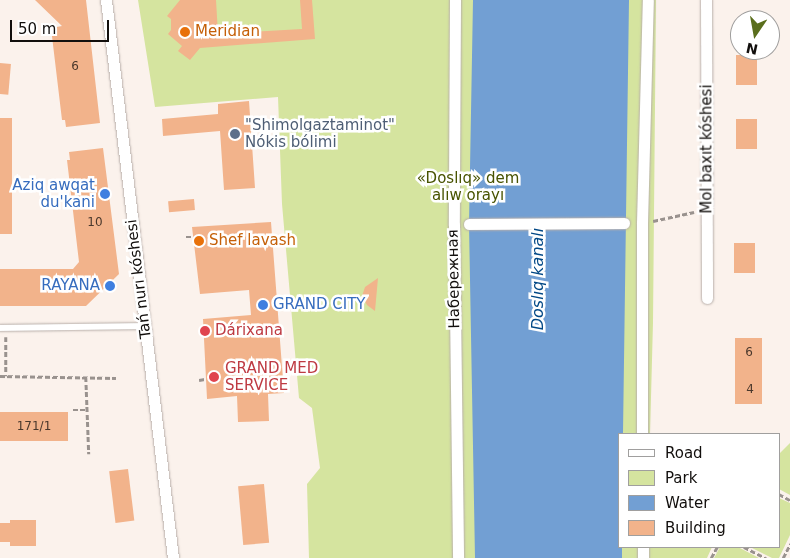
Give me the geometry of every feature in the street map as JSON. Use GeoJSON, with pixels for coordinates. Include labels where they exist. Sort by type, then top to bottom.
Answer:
{"type":"FeatureCollection","features":[{"type":"Feature","properties":{"kind":"street","name":"Tań nurı kóshesi"},"geometry":{"type":"LineString","coordinates":[[106,0],[173,558]]}},
{"type":"Feature","properties":{"kind":"street","name":"Набережная"},"geometry":{"type":"LineString","coordinates":[[455,0],[454,225],[458,558]]}},
{"type":"Feature","properties":{"kind":"street"},"geometry":{"type":"LineString","coordinates":[[642,433],[642,223],[649,40],[648,0]]}},
{"type":"Feature","properties":{"kind":"street","name":"Mol baxıt kóshesi"},"geometry":{"type":"LineString","coordinates":[[706,0],[707,298]]}},
{"type":"Feature","properties":{"kind":"street"},"geometry":{"type":"LineString","coordinates":[[469,224],[624,223]]}},
{"type":"Feature","properties":{"kind":"lane"},"geometry":{"type":"LineString","coordinates":[[3,328],[144,326]]}},
{"type":"Feature","properties":{"kind":"path"},"geometry":{"type":"LineString","coordinates":[[642,223],[707,210]]}},
{"type":"Feature","properties":{"kind":"path"},"geometry":{"type":"LineString","coordinates":[[186,237],[193,237]]}},
{"type":"Feature","properties":{"kind":"path"},"geometry":{"type":"LineString","coordinates":[[3,328],[6,376]]}},
{"type":"Feature","properties":{"kind":"path"},"geometry":{"type":"LineString","coordinates":[[0,376],[116,378]]}},
{"type":"Feature","properties":{"kind":"path"},"geometry":{"type":"LineString","coordinates":[[86,377],[89,454]]}},
{"type":"Feature","properties":{"kind":"path"},"geometry":{"type":"LineString","coordinates":[[199,380],[205,379]]}},
{"type":"Feature","properties":{"kind":"path"},"geometry":{"type":"LineString","coordinates":[[73,410],[88,410]]}},
{"type":"Feature","properties":{"kind":"path"},"geometry":{"type":"LineString","coordinates":[[783,558],[790,544]]}},
{"type":"Feature","properties":{"kind":"path"},"geometry":{"type":"LineString","coordinates":[[746,548],[766,558]]}},
{"type":"Feature","properties":{"kind":"green space","name":"«Doslıq» dem alıw orayı"},"geometry":{"type":"Polygon","coordinates":[[[138,0],[656,0],[650,433],[618,433],[618,548],[712,548],[707,558],[309,558],[307,484],[320,468],[312,408],[299,398],[282,204],[278,97],[155,107],[138,0]]]}},
{"type":"Feature","properties":{"kind":"green space"},"geometry":{"type":"Polygon","coordinates":[[[790,443],[790,495],[780,490],[780,453],[790,443]]]}},
{"type":"Feature","properties":{"kind":"green space"},"geometry":{"type":"Polygon","coordinates":[[[780,498],[790,503],[790,535],[779,558],[772,558],[752,548],[780,548],[780,498]]]}},
{"type":"Feature","properties":{"kind":"green space"},"geometry":{"type":"Polygon","coordinates":[[[719,548],[740,548],[759,558],[714,558],[719,548]]]}},
{"type":"Feature","properties":{"kind":"water","name":"Doslıq kanalı"},"geometry":{"type":"Polygon","coordinates":[[[473,0],[629,0],[623,433],[618,433],[618,548],[622,548],[622,558],[475,558],[469,224],[473,0]]]}},
{"type":"Feature","properties":{"kind":"building"},"geometry":{"type":"Polygon","coordinates":[[[35,0],[86,0],[100,123],[66,127],[65,120],[62,120],[51,28],[62,26],[35,0]]]}},
{"type":"Feature","properties":{"kind":"building"},"geometry":{"type":"Polygon","coordinates":[[[180,0],[216,0],[218,34],[302,29],[300,0],[312,0],[315,39],[200,48],[190,60],[178,51],[182,46],[168,34],[171,30],[171,19],[167,16],[180,0]]]}},
{"type":"Feature","properties":{"kind":"building"},"geometry":{"type":"Polygon","coordinates":[[[736,60],[757,60],[757,85],[736,85],[736,60]]]}},
{"type":"Feature","properties":{"kind":"building"},"geometry":{"type":"Polygon","coordinates":[[[0,63],[11,64],[8,95],[0,94],[0,63]]]}},
{"type":"Feature","properties":{"kind":"building","name":"\"Shimolgaztaminot\" Nókis bólimi"},"geometry":{"type":"Polygon","coordinates":[[[249,101],[255,188],[224,190],[220,131],[163,136],[162,119],[218,114],[218,104],[249,101]]]}},
{"type":"Feature","properties":{"kind":"building"},"geometry":{"type":"Polygon","coordinates":[[[0,118],[12,118],[12,234],[0,234],[0,118]]]}},
{"type":"Feature","properties":{"kind":"building"},"geometry":{"type":"Polygon","coordinates":[[[736,119],[757,119],[757,149],[736,149],[736,119]]]}},
{"type":"Feature","properties":{"kind":"building"},"geometry":{"type":"Polygon","coordinates":[[[103,148],[119,274],[86,306],[0,306],[0,269],[73,269],[79,262],[67,160],[70,160],[69,152],[103,148]]]}},
{"type":"Feature","properties":{"kind":"building"},"geometry":{"type":"Polygon","coordinates":[[[194,199],[195,210],[169,212],[168,201],[194,199]]]}},
{"type":"Feature","properties":{"kind":"building","name":"GRAND CITY"},"geometry":{"type":"Polygon","coordinates":[[[271,222],[284,393],[268,394],[269,421],[238,422],[237,396],[207,399],[203,319],[251,315],[249,290],[200,294],[192,227],[271,222]]]}},
{"type":"Feature","properties":{"kind":"building"},"geometry":{"type":"Polygon","coordinates":[[[734,243],[755,243],[755,273],[734,273],[734,243]]]}},
{"type":"Feature","properties":{"kind":"building"},"geometry":{"type":"Polygon","coordinates":[[[378,278],[375,311],[367,305],[362,296],[365,287],[378,278]]]}},
{"type":"Feature","properties":{"kind":"building"},"geometry":{"type":"Polygon","coordinates":[[[735,338],[762,338],[762,404],[735,404],[735,338]]]}},
{"type":"Feature","properties":{"kind":"building"},"geometry":{"type":"Polygon","coordinates":[[[0,412],[68,412],[68,441],[0,441],[0,412]]]}},
{"type":"Feature","properties":{"kind":"building"},"geometry":{"type":"Polygon","coordinates":[[[128,469],[134,521],[115,523],[109,471],[128,469]]]}},
{"type":"Feature","properties":{"kind":"building"},"geometry":{"type":"Polygon","coordinates":[[[264,484],[269,543],[243,545],[238,486],[264,484]]]}},
{"type":"Feature","properties":{"kind":"building"},"geometry":{"type":"Polygon","coordinates":[[[10,520],[36,520],[36,546],[10,546],[10,542],[0,542],[0,523],[10,523],[10,520]]]}},
{"type":"Feature","properties":{"kind":"place","name":"Meridian"},"geometry":{"type":"Point","coordinates":[185,32]}},
{"type":"Feature","properties":{"kind":"place","name":"\"Shimolgaztaminot\" Nókis bólimi"},"geometry":{"type":"Point","coordinates":[235,134]}},
{"type":"Feature","properties":{"kind":"place","name":"Aziq awqat du'kani"},"geometry":{"type":"Point","coordinates":[105,194]}},
{"type":"Feature","properties":{"kind":"place","name":"Shef lavash"},"geometry":{"type":"Point","coordinates":[199,241]}},
{"type":"Feature","properties":{"kind":"place","name":"RAYANA"},"geometry":{"type":"Point","coordinates":[110,286]}},
{"type":"Feature","properties":{"kind":"place","name":"GRAND CITY"},"geometry":{"type":"Point","coordinates":[263,305]}},
{"type":"Feature","properties":{"kind":"place","name":"Dárixana"},"geometry":{"type":"Point","coordinates":[205,331]}},
{"type":"Feature","properties":{"kind":"place","name":"GRAND MED SERVICE"},"geometry":{"type":"Point","coordinates":[214,377]}}]}
